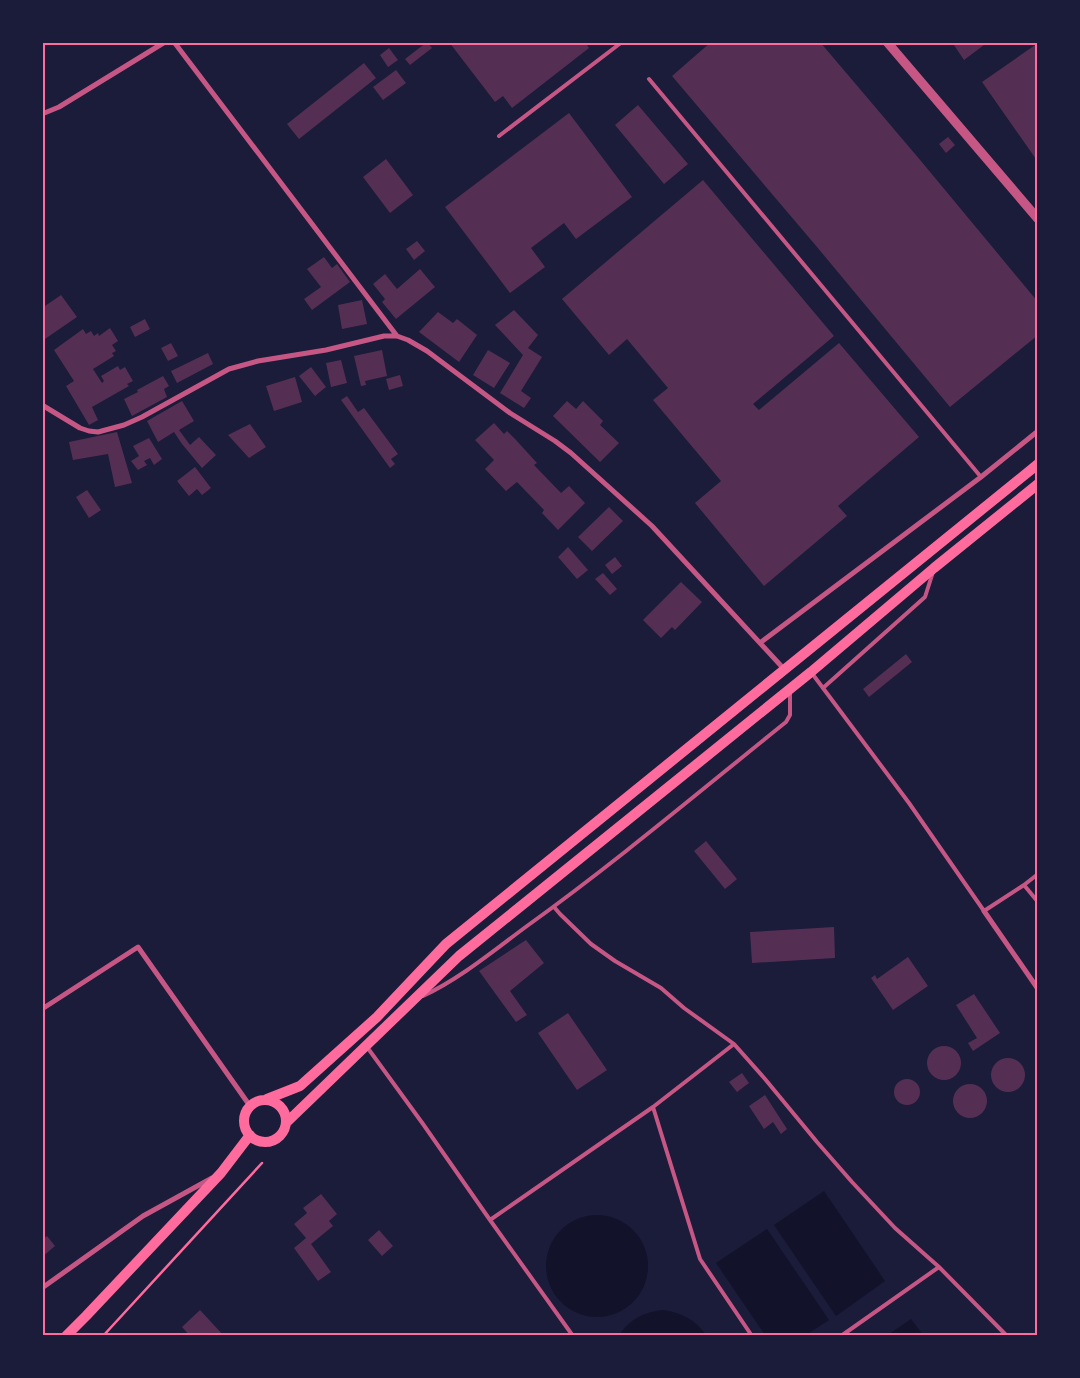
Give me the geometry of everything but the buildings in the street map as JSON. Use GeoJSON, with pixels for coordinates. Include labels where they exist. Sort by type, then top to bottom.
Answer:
{"type":"FeatureCollection","features":[{"type":"Feature","properties":{"kind":"main road"},"geometry":{"type":"LineString","coordinates":[[267,1100],[300,1086],[377,1016],[446,944],[1038,464]]}},
{"type":"Feature","properties":{"kind":"main road"},"geometry":{"type":"LineString","coordinates":[[287,1122],[459,956],[811,672],[934,568],[1038,484]]}},
{"type":"Feature","properties":{"kind":"main road"},"geometry":{"type":"LineString","coordinates":[[259,1100],[267,1100],[276,1102],[282,1107],[286,1114],[287,1122],[284,1132],[279,1138],[264,1142],[250,1136],[246,1131],[244,1120],[250,1106],[259,1100]]}},
{"type":"Feature","properties":{"kind":"main road"},"geometry":{"type":"LineString","coordinates":[[66,1336],[221,1173],[250,1136]]}},
{"type":"Feature","properties":{"kind":"main road"},"geometry":{"type":"LineString","coordinates":[[58,1336],[86,1316]]}},
{"type":"Feature","properties":{"kind":"main road"},"geometry":{"type":"LineString","coordinates":[[72,1336],[86,1316]]}},
{"type":"Feature","properties":{"kind":"street"},"geometry":{"type":"LineString","coordinates":[[42,114],[59,108],[165,42]]}},
{"type":"Feature","properties":{"kind":"street"},"geometry":{"type":"LineString","coordinates":[[174,42],[397,336]]}},
{"type":"Feature","properties":{"kind":"street"},"geometry":{"type":"LineString","coordinates":[[887,42],[1038,219]]}},
{"type":"Feature","properties":{"kind":"street"},"geometry":{"type":"LineString","coordinates":[[42,405],[80,428],[98,432],[124,425],[142,417],[229,369],[258,361],[326,350],[384,336],[397,336],[427,351],[510,413],[571,453],[652,526],[784,669]]}},
{"type":"Feature","properties":{"kind":"street"},"geometry":{"type":"LineString","coordinates":[[760,643],[981,477],[1038,431]]}},
{"type":"Feature","properties":{"kind":"street"},"geometry":{"type":"LineString","coordinates":[[984,911],[1038,989]]}},
{"type":"Feature","properties":{"kind":"street"},"geometry":{"type":"LineString","coordinates":[[42,1010],[138,947],[250,1106]]}},
{"type":"Feature","properties":{"kind":"street"},"geometry":{"type":"LineString","coordinates":[[42,1288],[143,1216],[221,1173]]}},
{"type":"Feature","properties":{"kind":"lane"},"geometry":{"type":"LineString","coordinates":[[500,136],[622,42]]}},
{"type":"Feature","properties":{"kind":"lane"},"geometry":{"type":"LineString","coordinates":[[649,79],[981,477]]}},
{"type":"Feature","properties":{"kind":"lane"},"geometry":{"type":"LineString","coordinates":[[823,688],[925,597],[934,568]]}},
{"type":"Feature","properties":{"kind":"lane"},"geometry":{"type":"LineString","coordinates":[[811,672],[909,803],[984,911],[1038,874]]}},
{"type":"Feature","properties":{"kind":"lane"},"geometry":{"type":"LineString","coordinates":[[412,1001],[449,983],[554,907],[786,722],[790,715],[790,689]]}},
{"type":"Feature","properties":{"kind":"lane"},"geometry":{"type":"LineString","coordinates":[[1024,885],[1038,902]]}},
{"type":"Feature","properties":{"kind":"lane"},"geometry":{"type":"LineString","coordinates":[[554,907],[591,944],[615,961],[661,988],[684,1008],[734,1044],[817,1142],[895,1228],[939,1267],[1008,1336]]}},
{"type":"Feature","properties":{"kind":"lane"},"geometry":{"type":"LineString","coordinates":[[490,1220],[653,1108],[734,1044]]}},
{"type":"Feature","properties":{"kind":"lane"},"geometry":{"type":"LineString","coordinates":[[366,1046],[573,1336]]}},
{"type":"Feature","properties":{"kind":"lane"},"geometry":{"type":"LineString","coordinates":[[653,1108],[700,1260],[752,1336]]}},
{"type":"Feature","properties":{"kind":"lane"},"geometry":{"type":"LineString","coordinates":[[841,1336],[939,1267]]}},
{"type":"Feature","properties":{"kind":"path"},"geometry":{"type":"LineString","coordinates":[[103,1336],[262,1163]]}},
{"type":"Feature","properties":{"kind":"shaded area"},"geometry":{"type":"Polygon","coordinates":[[[824,1191],[885,1281],[836,1316],[774,1225],[824,1191]]]}},
{"type":"Feature","properties":{"kind":"shaded area"},"geometry":{"type":"Polygon","coordinates":[[[597,1215],[616,1219],[633,1230],[644,1247],[648,1266],[644,1285],[633,1302],[616,1313],[597,1317],[578,1313],[561,1302],[550,1285],[546,1266],[550,1247],[561,1230],[578,1219],[597,1215]]]}},
{"type":"Feature","properties":{"kind":"shaded area"},"geometry":{"type":"Polygon","coordinates":[[[767,1229],[829,1320],[806,1335],[765,1335],[716,1263],[767,1229]]]}},
{"type":"Feature","properties":{"kind":"shaded area"},"geometry":{"type":"Polygon","coordinates":[[[663,1310],[688,1318],[698,1325],[706,1335],[619,1335],[638,1317],[650,1312],[663,1310]]]}},
{"type":"Feature","properties":{"kind":"shaded area"},"geometry":{"type":"Polygon","coordinates":[[[911,1319],[923,1335],[888,1335],[911,1319]]]}}]}
